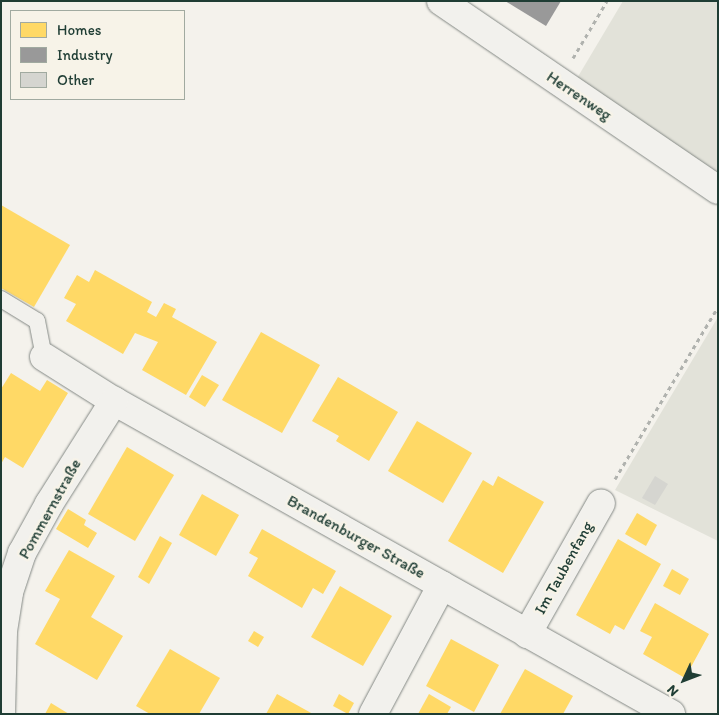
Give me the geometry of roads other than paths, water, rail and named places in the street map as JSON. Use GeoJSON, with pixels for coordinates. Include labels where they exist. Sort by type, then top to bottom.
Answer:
{"type":"FeatureCollection","features":[{"type":"Feature","properties":{"kind":"street","name":"Herrenweg"},"geometry":{"type":"LineString","coordinates":[[441,1],[718,190]]}},
{"type":"Feature","properties":{"kind":"street","name":"Brandenburger Straße"},"geometry":{"type":"LineString","coordinates":[[44,357],[114,401],[671,714]]}},
{"type":"Feature","properties":{"kind":"street","name":"Pommernstraße"},"geometry":{"type":"LineString","coordinates":[[2,714],[3,631],[9,592],[22,553],[49,504],[114,401]]}},
{"type":"Feature","properties":{"kind":"street","name":"Im Taubenfang"},"geometry":{"type":"LineString","coordinates":[[527,634],[601,503]]}},
{"type":"Feature","properties":{"kind":"street"},"geometry":{"type":"LineString","coordinates":[[373,714],[442,585]]}},
{"type":"Feature","properties":{"kind":"lane"},"geometry":{"type":"LineString","coordinates":[[1,299],[37,321],[44,357]]}}]}
